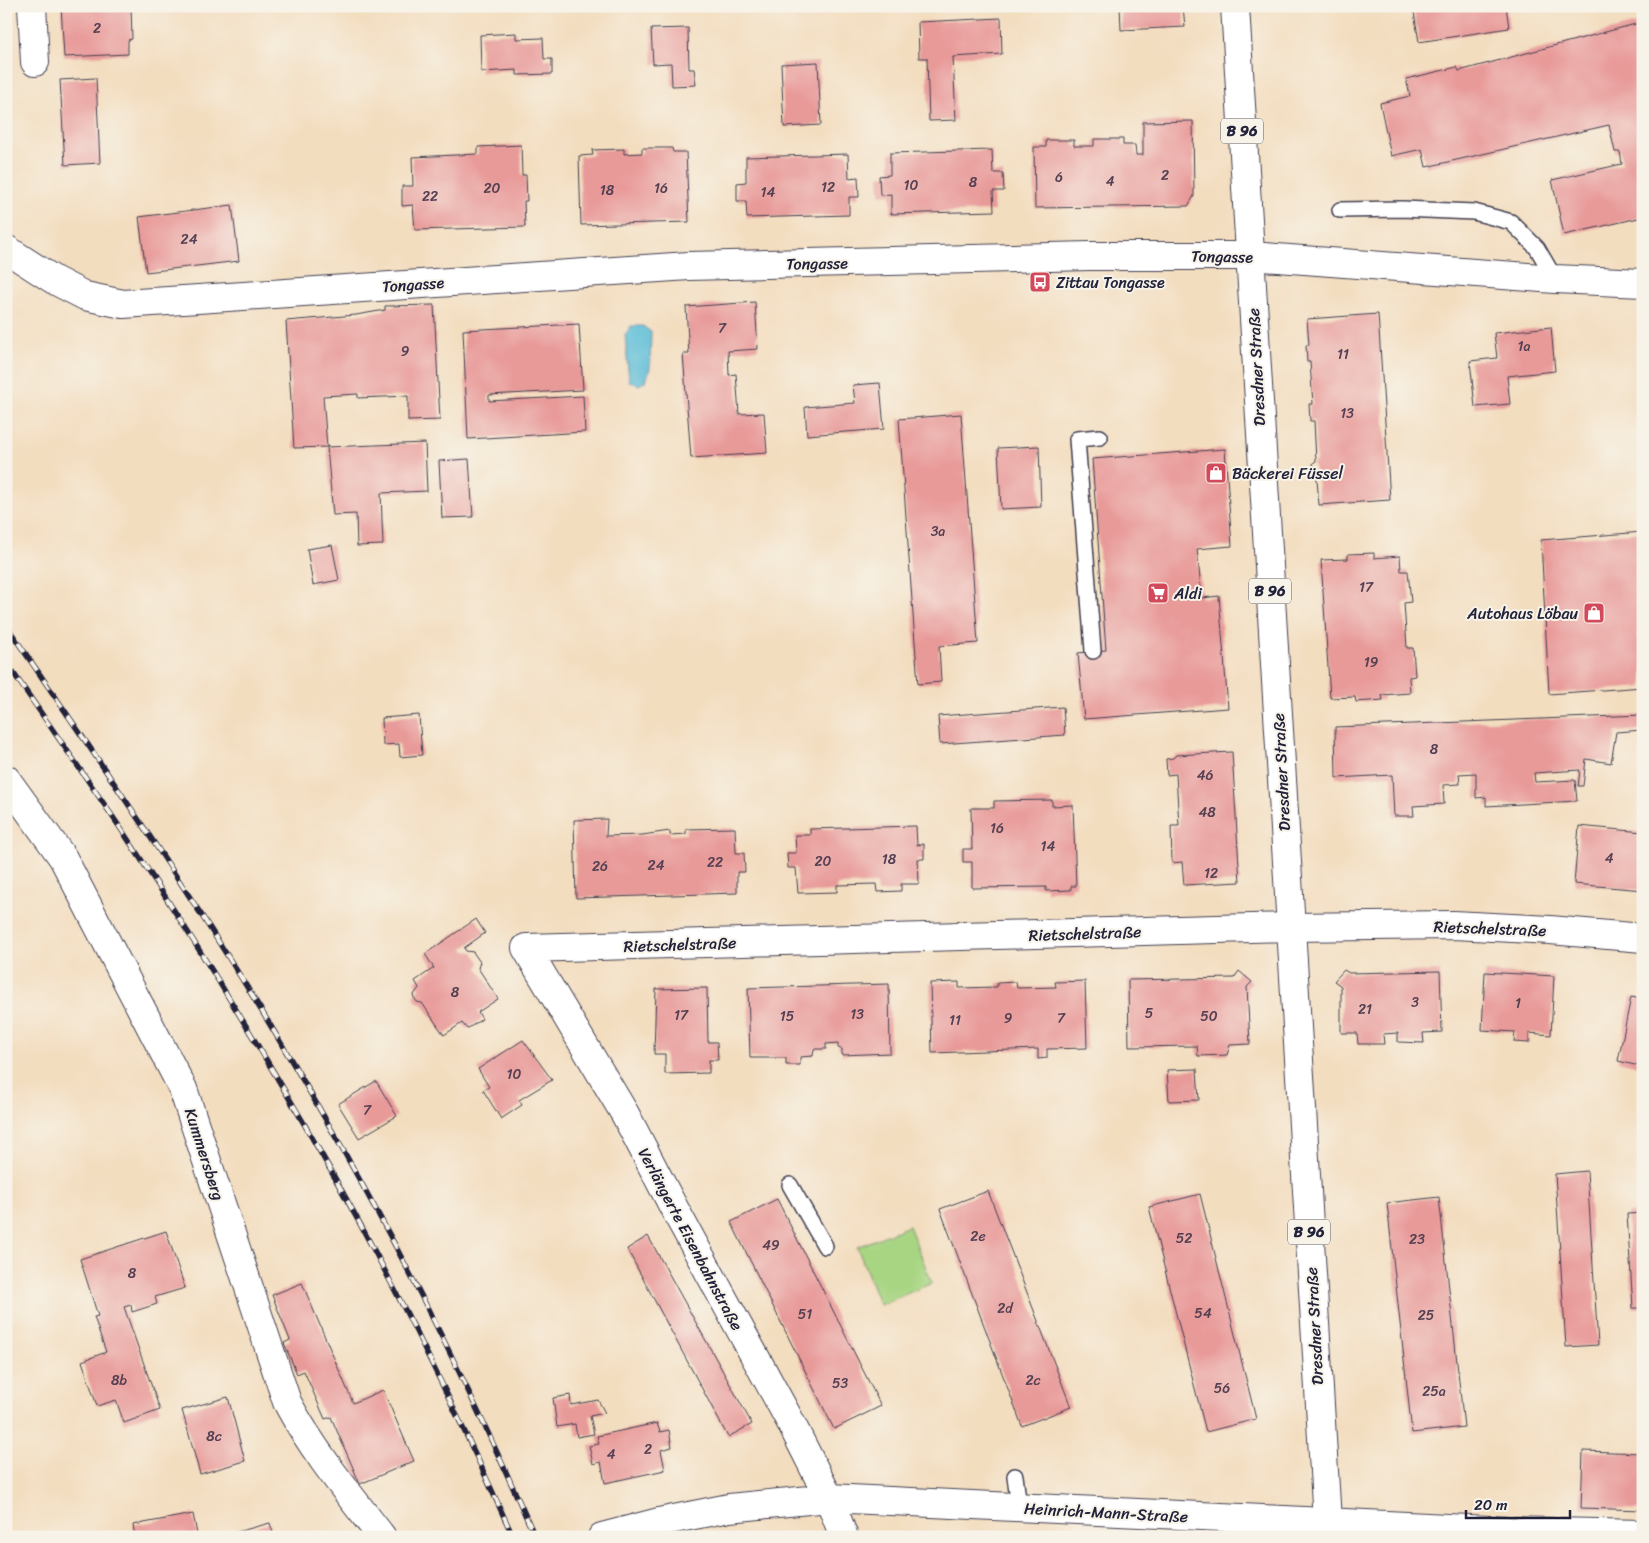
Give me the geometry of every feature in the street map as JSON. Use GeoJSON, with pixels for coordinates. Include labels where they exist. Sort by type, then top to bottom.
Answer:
{"type":"FeatureCollection","features":[{"type":"Feature","properties":{"kind":"street"},"geometry":{"type":"LineString","coordinates":[[32,6],[35,62]]}},
{"type":"Feature","properties":{"kind":"street","name":"Dresdner Straße"},"geometry":{"type":"LineString","coordinates":[[1234,6],[1327,1529]]}},
{"type":"Feature","properties":{"kind":"street","name":"Tongasse"},"geometry":{"type":"LineString","coordinates":[[6,249],[54,280],[85,296],[123,304],[689,266],[1090,256],[1250,256],[1643,284]]}},
{"type":"Feature","properties":{"kind":"street","name":"Kummersberg"},"geometry":{"type":"LineString","coordinates":[[6,779],[64,858],[183,1089],[287,1402],[300,1426],[328,1468],[382,1537]]}},
{"type":"Feature","properties":{"kind":"street","name":"Rietschelstraße"},"geometry":{"type":"LineString","coordinates":[[526,948],[1290,927],[1453,925],[1550,930],[1643,938]]}},
{"type":"Feature","properties":{"kind":"street","name":"Verlängerte Eisenbahnstraße"},"geometry":{"type":"LineString","coordinates":[[526,948],[625,1114],[789,1419],[829,1498],[844,1537]]}},
{"type":"Feature","properties":{"kind":"street","name":"Heinrich-Mann-Straße"},"geometry":{"type":"LineString","coordinates":[[602,1537],[659,1522],[729,1508],[829,1498],[1258,1519],[1327,1529],[1509,1530],[1643,1534]]}},
{"type":"Feature","properties":{"kind":"lane"},"geometry":{"type":"LineString","coordinates":[[1340,210],[1402,209],[1474,212],[1511,222],[1537,248],[1555,279]]}},
{"type":"Feature","properties":{"kind":"lane"},"geometry":{"type":"LineString","coordinates":[[1093,651],[1077,439],[1100,437]]}},
{"type":"Feature","properties":{"kind":"lane"},"geometry":{"type":"LineString","coordinates":[[790,1185],[825,1246]]}},
{"type":"Feature","properties":{"kind":"lane"},"geometry":{"type":"LineString","coordinates":[[1015,1476],[1019,1508]]}},
{"type":"Feature","properties":{"kind":"green space"},"geometry":{"type":"Polygon","coordinates":[[[909,1226],[932,1283],[880,1305],[857,1247],[909,1226]]]}},
{"type":"Feature","properties":{"kind":"water"},"geometry":{"type":"Polygon","coordinates":[[[631,326],[643,326],[651,332],[650,368],[646,381],[639,385],[629,381],[625,335],[631,326]]]}},
{"type":"Feature","properties":{"kind":"building"},"geometry":{"type":"Polygon","coordinates":[[[61,6],[131,6],[132,39],[128,40],[128,54],[64,57],[61,6]]]}},
{"type":"Feature","properties":{"kind":"building"},"geometry":{"type":"Polygon","coordinates":[[[1120,6],[1183,6],[1185,27],[1121,30],[1120,6]]]}},
{"type":"Feature","properties":{"kind":"building"},"geometry":{"type":"Polygon","coordinates":[[[1413,6],[1506,6],[1509,28],[1419,42],[1413,6]]]}},
{"type":"Feature","properties":{"kind":"building"},"geometry":{"type":"Polygon","coordinates":[[[1001,18],[1002,54],[953,57],[956,120],[929,121],[927,58],[919,58],[918,22],[1001,18]]]}},
{"type":"Feature","properties":{"kind":"building"},"geometry":{"type":"Polygon","coordinates":[[[1643,22],[1643,118],[1640,119],[1643,134],[1643,217],[1564,235],[1552,180],[1622,164],[1620,152],[1615,152],[1609,125],[1426,167],[1422,149],[1391,156],[1380,103],[1410,96],[1406,79],[1457,67],[1459,71],[1643,22]]]}},
{"type":"Feature","properties":{"kind":"building"},"geometry":{"type":"Polygon","coordinates":[[[688,28],[689,69],[694,69],[696,85],[672,86],[671,63],[653,64],[651,29],[688,28]]]}},
{"type":"Feature","properties":{"kind":"building"},"geometry":{"type":"Polygon","coordinates":[[[516,33],[516,39],[543,38],[544,59],[552,59],[552,74],[517,75],[517,70],[481,72],[480,35],[516,33]]]}},
{"type":"Feature","properties":{"kind":"building"},"geometry":{"type":"Polygon","coordinates":[[[818,62],[821,125],[784,127],[781,64],[818,62]]]}},
{"type":"Feature","properties":{"kind":"building"},"geometry":{"type":"Polygon","coordinates":[[[96,78],[100,163],[65,165],[60,80],[96,78]]]}},
{"type":"Feature","properties":{"kind":"building"},"geometry":{"type":"Polygon","coordinates":[[[1193,121],[1194,196],[1188,206],[1035,208],[1034,147],[1046,147],[1046,140],[1074,140],[1074,146],[1094,146],[1094,139],[1123,139],[1123,145],[1135,145],[1136,155],[1143,155],[1143,122],[1193,121]]]}},
{"type":"Feature","properties":{"kind":"building"},"geometry":{"type":"Polygon","coordinates":[[[521,145],[522,175],[526,175],[525,227],[415,230],[413,205],[402,206],[402,186],[413,186],[412,157],[478,154],[478,147],[521,145]]]}},
{"type":"Feature","properties":{"kind":"building"},"geometry":{"type":"Polygon","coordinates":[[[642,148],[672,148],[673,152],[686,152],[689,222],[581,225],[579,156],[593,155],[592,150],[624,149],[624,154],[642,153],[642,148]]]}},
{"type":"Feature","properties":{"kind":"building"},"geometry":{"type":"Polygon","coordinates":[[[992,150],[993,173],[1003,173],[1004,191],[993,191],[994,211],[891,214],[891,194],[880,195],[879,176],[890,175],[890,153],[992,150]]]}},
{"type":"Feature","properties":{"kind":"building"},"geometry":{"type":"Polygon","coordinates":[[[848,154],[849,178],[858,177],[859,197],[849,197],[849,215],[747,218],[746,201],[737,201],[737,183],[746,182],[746,157],[848,154]]]}},
{"type":"Feature","properties":{"kind":"building"},"geometry":{"type":"Polygon","coordinates":[[[232,205],[239,261],[146,272],[139,217],[232,205]]]}},
{"type":"Feature","properties":{"kind":"building"},"geometry":{"type":"Polygon","coordinates":[[[755,302],[758,349],[728,351],[729,375],[736,374],[739,414],[764,413],[767,453],[691,458],[683,354],[689,354],[686,307],[755,302]]]}},
{"type":"Feature","properties":{"kind":"building"},"geometry":{"type":"Polygon","coordinates":[[[434,305],[440,420],[408,421],[408,396],[358,398],[358,394],[323,396],[327,447],[294,448],[286,321],[356,315],[385,310],[385,306],[434,305]]]}},
{"type":"Feature","properties":{"kind":"building"},"geometry":{"type":"Polygon","coordinates":[[[1378,314],[1390,500],[1319,505],[1317,479],[1313,463],[1316,461],[1314,421],[1310,421],[1309,404],[1313,404],[1310,362],[1307,362],[1306,345],[1309,345],[1307,319],[1378,314]]]}},
{"type":"Feature","properties":{"kind":"building"},"geometry":{"type":"Polygon","coordinates":[[[579,324],[583,390],[489,395],[489,401],[583,396],[585,432],[468,439],[463,330],[579,324]]]}},
{"type":"Feature","properties":{"kind":"building"},"geometry":{"type":"Polygon","coordinates":[[[1551,327],[1555,371],[1507,376],[1510,404],[1475,407],[1470,361],[1497,358],[1494,333],[1551,327]]]}},
{"type":"Feature","properties":{"kind":"building"},"geometry":{"type":"Polygon","coordinates":[[[880,383],[884,429],[807,435],[805,407],[855,403],[853,385],[880,383]]]}},
{"type":"Feature","properties":{"kind":"building"},"geometry":{"type":"Polygon","coordinates":[[[961,414],[978,643],[939,646],[941,682],[918,684],[899,419],[961,414]]]}},
{"type":"Feature","properties":{"kind":"building"},"geometry":{"type":"Polygon","coordinates":[[[425,443],[427,491],[381,493],[383,545],[357,546],[356,514],[333,515],[327,447],[425,443]]]}},
{"type":"Feature","properties":{"kind":"building"},"geometry":{"type":"Polygon","coordinates":[[[1039,446],[1041,507],[1001,509],[998,448],[1039,446]]]}},
{"type":"Feature","properties":{"kind":"building"},"geometry":{"type":"Polygon","coordinates":[[[1225,449],[1232,546],[1197,549],[1202,598],[1219,596],[1228,708],[1084,719],[1078,653],[1106,650],[1092,459],[1225,449]]]}},
{"type":"Feature","properties":{"kind":"building"},"geometry":{"type":"Polygon","coordinates":[[[469,459],[473,517],[442,518],[439,461],[469,459]]]}},
{"type":"Feature","properties":{"kind":"building","name":"Autohaus Löbau"},"geometry":{"type":"Polygon","coordinates":[[[1643,532],[1643,687],[1549,694],[1541,540],[1643,532]]]}},
{"type":"Feature","properties":{"kind":"building"},"geometry":{"type":"Polygon","coordinates":[[[332,545],[339,580],[313,585],[307,549],[332,545]]]}},
{"type":"Feature","properties":{"kind":"building"},"geometry":{"type":"Polygon","coordinates":[[[1374,553],[1374,558],[1400,556],[1401,571],[1408,571],[1411,602],[1404,603],[1407,648],[1413,648],[1415,676],[1409,677],[1410,693],[1382,695],[1383,700],[1356,702],[1355,697],[1330,698],[1321,560],[1348,559],[1348,554],[1374,553]]]}},
{"type":"Feature","properties":{"kind":"building"},"geometry":{"type":"Polygon","coordinates":[[[1063,707],[1065,735],[940,744],[938,716],[1063,707]]]}},
{"type":"Feature","properties":{"kind":"building"},"geometry":{"type":"Polygon","coordinates":[[[419,715],[422,755],[400,757],[399,744],[383,745],[382,718],[419,715]]]}},
{"type":"Feature","properties":{"kind":"building"},"geometry":{"type":"Polygon","coordinates":[[[1643,715],[1643,730],[1616,732],[1611,763],[1586,759],[1583,786],[1578,786],[1580,770],[1534,773],[1535,782],[1575,780],[1577,801],[1486,806],[1486,797],[1476,798],[1476,773],[1459,774],[1460,784],[1443,785],[1444,804],[1413,806],[1414,816],[1394,816],[1392,775],[1336,778],[1335,727],[1643,715]]]}},
{"type":"Feature","properties":{"kind":"building"},"geometry":{"type":"Polygon","coordinates":[[[1232,752],[1240,882],[1184,885],[1182,862],[1172,863],[1171,826],[1179,826],[1176,774],[1167,775],[1166,759],[1173,758],[1176,755],[1232,752]]]}},
{"type":"Feature","properties":{"kind":"building"},"geometry":{"type":"Polygon","coordinates":[[[1052,800],[1052,806],[1073,805],[1076,886],[1071,886],[1071,890],[1046,891],[1046,887],[972,888],[972,862],[963,862],[963,849],[972,849],[971,808],[994,808],[994,801],[1052,800]]]}},
{"type":"Feature","properties":{"kind":"building"},"geometry":{"type":"Polygon","coordinates":[[[607,819],[606,836],[642,835],[670,831],[670,835],[686,834],[686,829],[735,828],[736,853],[744,853],[745,872],[737,872],[737,893],[576,898],[574,820],[607,819]]]}},
{"type":"Feature","properties":{"kind":"building"},"geometry":{"type":"Polygon","coordinates":[[[916,826],[917,845],[924,844],[924,859],[918,859],[919,884],[901,884],[901,891],[877,892],[876,884],[837,885],[837,892],[798,893],[796,868],[788,868],[787,853],[796,853],[795,835],[810,835],[810,829],[916,826]]]}},
{"type":"Feature","properties":{"kind":"building"},"geometry":{"type":"Polygon","coordinates":[[[1579,826],[1643,832],[1643,890],[1574,884],[1579,826]]]}},
{"type":"Feature","properties":{"kind":"building"},"geometry":{"type":"Polygon","coordinates":[[[476,919],[485,933],[464,948],[466,951],[473,952],[480,962],[478,968],[498,999],[478,1012],[482,1019],[467,1029],[462,1023],[444,1035],[422,1003],[417,1002],[413,996],[419,988],[415,981],[434,968],[425,954],[476,919]]]}},
{"type":"Feature","properties":{"kind":"building"},"geometry":{"type":"Polygon","coordinates":[[[1344,970],[1349,973],[1440,971],[1442,1032],[1423,1033],[1424,1043],[1398,1042],[1398,1033],[1383,1034],[1384,1044],[1358,1044],[1357,1033],[1341,1033],[1341,986],[1334,981],[1344,970]]]}},
{"type":"Feature","properties":{"kind":"building"},"geometry":{"type":"Polygon","coordinates":[[[1239,971],[1252,982],[1247,987],[1250,1044],[1230,1045],[1227,1055],[1198,1056],[1197,1046],[1129,1047],[1128,980],[1234,978],[1239,971]]]}},
{"type":"Feature","properties":{"kind":"building"},"geometry":{"type":"Polygon","coordinates":[[[1485,972],[1554,976],[1551,1035],[1529,1033],[1529,1043],[1514,1042],[1515,1032],[1482,1030],[1485,972]]]}},
{"type":"Feature","properties":{"kind":"building"},"geometry":{"type":"Polygon","coordinates":[[[1085,981],[1087,1048],[1047,1049],[1047,1058],[1038,1059],[1038,1049],[932,1053],[930,983],[959,982],[959,988],[997,987],[997,983],[1016,982],[1017,988],[1056,987],[1055,982],[1085,981]]]}},
{"type":"Feature","properties":{"kind":"building"},"geometry":{"type":"Polygon","coordinates":[[[889,984],[890,1053],[842,1055],[842,1049],[838,1048],[838,1043],[826,1044],[826,1049],[814,1049],[813,1056],[800,1057],[800,1065],[786,1065],[786,1058],[750,1058],[748,988],[889,984]]]}},
{"type":"Feature","properties":{"kind":"building"},"geometry":{"type":"Polygon","coordinates":[[[707,988],[708,1042],[717,1042],[718,1060],[709,1060],[709,1073],[665,1074],[665,1054],[654,1054],[656,989],[707,988]]]}},
{"type":"Feature","properties":{"kind":"building"},"geometry":{"type":"Polygon","coordinates":[[[1631,997],[1643,999],[1643,1067],[1618,1061],[1631,997]]]}},
{"type":"Feature","properties":{"kind":"building"},"geometry":{"type":"Polygon","coordinates":[[[523,1040],[552,1080],[519,1100],[522,1105],[501,1119],[483,1090],[489,1087],[478,1069],[523,1040]]]}},
{"type":"Feature","properties":{"kind":"building"},"geometry":{"type":"Polygon","coordinates":[[[1197,1069],[1199,1100],[1169,1101],[1167,1070],[1197,1069]]]}},
{"type":"Feature","properties":{"kind":"building"},"geometry":{"type":"Polygon","coordinates":[[[376,1081],[397,1116],[359,1138],[338,1104],[376,1081]]]}},
{"type":"Feature","properties":{"kind":"building"},"geometry":{"type":"Polygon","coordinates":[[[1587,1171],[1598,1345],[1566,1347],[1555,1174],[1587,1171]]]}},
{"type":"Feature","properties":{"kind":"building"},"geometry":{"type":"Polygon","coordinates":[[[988,1191],[1071,1407],[1022,1426],[940,1209],[988,1191]]]}},
{"type":"Feature","properties":{"kind":"building"},"geometry":{"type":"Polygon","coordinates":[[[1200,1194],[1256,1419],[1206,1432],[1149,1207],[1200,1194]]]}},
{"type":"Feature","properties":{"kind":"building"},"geometry":{"type":"Polygon","coordinates":[[[1439,1197],[1464,1427],[1412,1433],[1387,1203],[1439,1197]]]}},
{"type":"Feature","properties":{"kind":"building"},"geometry":{"type":"Polygon","coordinates":[[[777,1199],[881,1406],[834,1429],[731,1222],[777,1199]]]}},
{"type":"Feature","properties":{"kind":"building"},"geometry":{"type":"Polygon","coordinates":[[[1643,1213],[1643,1308],[1633,1308],[1627,1214],[1643,1213]]]}},
{"type":"Feature","properties":{"kind":"building"},"geometry":{"type":"Polygon","coordinates":[[[166,1231],[185,1288],[155,1297],[157,1304],[132,1312],[131,1305],[124,1307],[160,1410],[124,1423],[116,1400],[97,1406],[82,1361],[106,1352],[94,1317],[98,1316],[80,1259],[166,1231]]]}},
{"type":"Feature","properties":{"kind":"building"},"geometry":{"type":"Polygon","coordinates":[[[648,1236],[752,1424],[728,1437],[627,1249],[648,1236]]]}},
{"type":"Feature","properties":{"kind":"building"},"geometry":{"type":"Polygon","coordinates":[[[302,1283],[353,1403],[383,1390],[414,1461],[360,1484],[331,1417],[325,1419],[304,1371],[297,1374],[284,1343],[290,1340],[272,1295],[302,1283]]]}},
{"type":"Feature","properties":{"kind":"building"},"geometry":{"type":"Polygon","coordinates":[[[570,1395],[571,1405],[598,1400],[605,1413],[590,1416],[594,1434],[577,1437],[575,1424],[557,1427],[553,1398],[570,1395]]]}},
{"type":"Feature","properties":{"kind":"building"},"geometry":{"type":"Polygon","coordinates":[[[228,1397],[245,1461],[200,1474],[182,1410],[228,1397]]]}},
{"type":"Feature","properties":{"kind":"building"},"geometry":{"type":"Polygon","coordinates":[[[657,1423],[660,1432],[669,1430],[672,1447],[661,1450],[665,1470],[605,1483],[601,1462],[593,1464],[589,1446],[599,1444],[597,1436],[657,1423]]]}},
{"type":"Feature","properties":{"kind":"building"},"geometry":{"type":"Polygon","coordinates":[[[1583,1451],[1643,1453],[1643,1510],[1581,1508],[1583,1451]]]}},
{"type":"Feature","properties":{"kind":"building"},"geometry":{"type":"Polygon","coordinates":[[[193,1514],[197,1534],[184,1537],[135,1537],[133,1525],[193,1514]]]}},
{"type":"Feature","properties":{"kind":"building"},"geometry":{"type":"Polygon","coordinates":[[[270,1523],[274,1537],[222,1537],[222,1536],[270,1523]]]}},
{"type":"Feature","properties":{"kind":"railway"},"geometry":{"type":"LineString","coordinates":[[6,625],[208,926],[272,1028],[316,1103],[360,1180],[421,1296],[477,1410],[535,1537]]}},
{"type":"Feature","properties":{"kind":"railway"},"geometry":{"type":"LineString","coordinates":[[6,662],[169,902],[239,1014],[306,1127],[370,1242],[430,1359],[513,1537]]}},
{"type":"Feature","properties":{"kind":"place","name":"Zittau Tongasse"},"geometry":{"type":"Point","coordinates":[1040,282]}},
{"type":"Feature","properties":{"kind":"place","name":"Bäckerei Füssel"},"geometry":{"type":"Point","coordinates":[1216,473]}},
{"type":"Feature","properties":{"kind":"place","name":"Aldi"},"geometry":{"type":"Point","coordinates":[1158,593]}},
{"type":"Feature","properties":{"kind":"place","name":"Autohaus Löbau"},"geometry":{"type":"Point","coordinates":[1594,613]}}]}
